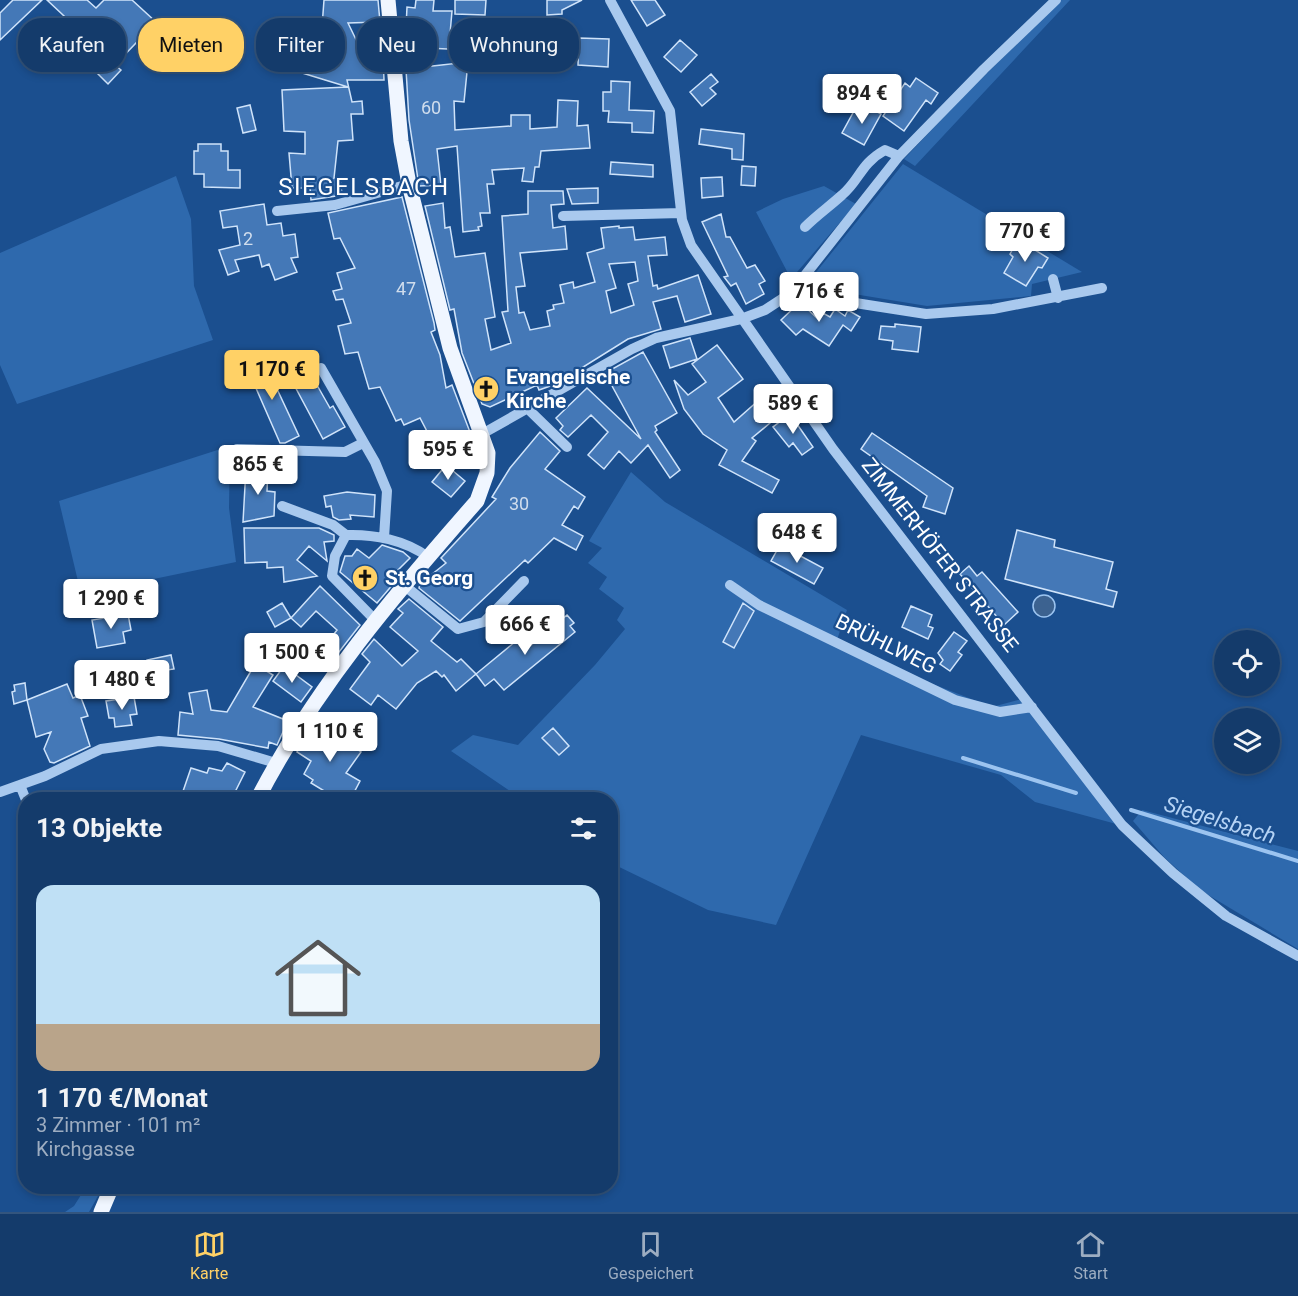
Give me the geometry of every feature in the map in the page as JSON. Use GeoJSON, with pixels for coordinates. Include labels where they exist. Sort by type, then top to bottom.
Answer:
{"type":"FeatureCollection","features":[{"type":"Feature","properties":{"kind":"main road"},"geometry":{"type":"LineString","coordinates":[[261,792],[276,763],[329,680],[428,557],[477,501],[487,473],[488,453],[450,348],[409,184],[402,147],[388,0]]}},
{"type":"Feature","properties":{"kind":"main road"},"geometry":{"type":"LineString","coordinates":[[101,1212],[109,1194]]}},
{"type":"Feature","properties":{"kind":"street","name":"ZIMMERHÖFER STRASSE"},"geometry":{"type":"LineString","coordinates":[[610,0],[670,111],[681,213],[691,246],[833,449],[1122,825],[1173,873],[1226,916],[1298,956]]}},
{"type":"Feature","properties":{"kind":"street"},"geometry":{"type":"LineString","coordinates":[[482,434],[632,349],[656,338],[741,319],[765,310],[791,292],[899,156],[984,69],[1056,0]]}},
{"type":"Feature","properties":{"kind":"street"},"geometry":{"type":"LineString","coordinates":[[805,227],[831,202],[843,195],[862,167],[876,155],[885,150],[899,156]]}},
{"type":"Feature","properties":{"kind":"street"},"geometry":{"type":"LineString","coordinates":[[277,212],[335,205],[409,184]]}},
{"type":"Feature","properties":{"kind":"street"},"geometry":{"type":"LineString","coordinates":[[563,216],[681,213]]}},
{"type":"Feature","properties":{"kind":"street"},"geometry":{"type":"LineString","coordinates":[[1053,279],[1058,298]]}},
{"type":"Feature","properties":{"kind":"street"},"geometry":{"type":"LineString","coordinates":[[791,292],[926,314],[993,309],[1102,288]]}},
{"type":"Feature","properties":{"kind":"street"},"geometry":{"type":"LineString","coordinates":[[321,368],[375,462],[387,490],[384,538]]}},
{"type":"Feature","properties":{"kind":"street"},"geometry":{"type":"LineString","coordinates":[[528,409],[567,447]]}},
{"type":"Feature","properties":{"kind":"street"},"geometry":{"type":"LineString","coordinates":[[237,449],[345,452],[363,443]]}},
{"type":"Feature","properties":{"kind":"street"},"geometry":{"type":"LineString","coordinates":[[282,506],[333,525],[346,535],[384,538],[415,547],[428,557]]}},
{"type":"Feature","properties":{"kind":"street"},"geometry":{"type":"LineString","coordinates":[[346,535],[335,556],[332,576],[377,622]]}},
{"type":"Feature","properties":{"kind":"street"},"geometry":{"type":"LineString","coordinates":[[405,586],[458,629],[484,622],[524,581]]}},
{"type":"Feature","properties":{"kind":"street","name":"BRÜHLWEG"},"geometry":{"type":"LineString","coordinates":[[730,585],[759,606],[955,700],[1000,712],[1032,707]]}},
{"type":"Feature","properties":{"kind":"street"},"geometry":{"type":"LineString","coordinates":[[0,792],[101,750],[159,741],[218,746],[276,763]]}},
{"type":"Feature","properties":{"kind":"street"},"geometry":{"type":"LineString","coordinates":[[20,785],[23,792]]}},
{"type":"Feature","properties":{"kind":"shaded area"},"geometry":{"type":"Polygon","coordinates":[[[1061,0],[1070,0],[915,166],[904,159],[962,98],[1061,0]]]}},
{"type":"Feature","properties":{"kind":"shaded area"},"geometry":{"type":"Polygon","coordinates":[[[903,164],[1082,272],[1032,284],[1031,296],[927,306],[805,286],[903,164]]]}},
{"type":"Feature","properties":{"kind":"shaded area"},"geometry":{"type":"Polygon","coordinates":[[[176,176],[191,219],[194,286],[213,340],[17,404],[0,365],[0,253],[176,176]]]}},
{"type":"Feature","properties":{"kind":"shaded area"},"geometry":{"type":"Polygon","coordinates":[[[824,186],[856,204],[791,279],[756,212],[783,199],[824,186]]]}},
{"type":"Feature","properties":{"kind":"shaded area"},"geometry":{"type":"Polygon","coordinates":[[[230,446],[229,508],[236,562],[81,594],[59,501],[230,446]]]}},
{"type":"Feature","properties":{"kind":"shaded area"},"geometry":{"type":"Polygon","coordinates":[[[631,472],[665,502],[847,610],[835,646],[992,707],[1022,699],[1120,825],[1035,802],[1001,775],[861,735],[776,925],[708,910],[618,866],[618,792],[512,792],[451,751],[473,735],[518,745],[595,665],[625,629],[617,620],[624,608],[599,589],[607,577],[588,563],[602,548],[589,541],[631,472]]]}},
{"type":"Feature","properties":{"kind":"shaded area"},"geometry":{"type":"Polygon","coordinates":[[[1044,595],[1052,598],[1055,606],[1052,614],[1044,617],[1036,614],[1033,606],[1036,598],[1044,595]]]}},
{"type":"Feature","properties":{"kind":"shaded area"},"geometry":{"type":"Polygon","coordinates":[[[1142,810],[1298,851],[1298,949],[1200,890],[1164,857],[1133,821],[1142,810]]]}},
{"type":"Feature","properties":{"kind":"shaded area"},"geometry":{"type":"Polygon","coordinates":[[[82,1194],[99,1194],[89,1212],[65,1212],[74,1206],[82,1194]]]}},
{"type":"Feature","properties":{"kind":"building"},"geometry":{"type":"Polygon","coordinates":[[[13,0],[42,0],[23,18],[18,18],[18,23],[0,40],[0,13],[13,0]]]}},
{"type":"Feature","properties":{"kind":"building"},"geometry":{"type":"Polygon","coordinates":[[[47,0],[87,0],[96,8],[104,0],[132,0],[152,18],[138,18],[138,41],[126,53],[126,18],[66,18],[47,0]]]}},
{"type":"Feature","properties":{"kind":"building"},"geometry":{"type":"Polygon","coordinates":[[[324,0],[378,0],[380,18],[357,18],[357,23],[348,23],[357,42],[357,72],[384,72],[384,80],[347,80],[352,102],[362,101],[363,114],[351,114],[353,140],[338,141],[334,178],[340,177],[342,195],[311,200],[310,188],[292,188],[289,153],[305,154],[305,132],[284,131],[282,90],[348,87],[299,72],[345,72],[345,18],[323,18],[324,0]]]}},
{"type":"Feature","properties":{"kind":"building"},"geometry":{"type":"Polygon","coordinates":[[[416,0],[434,0],[433,11],[452,11],[451,18],[449,18],[449,49],[437,48],[437,18],[406,18],[407,7],[415,8],[416,0]]]}},
{"type":"Feature","properties":{"kind":"building"},"geometry":{"type":"Polygon","coordinates":[[[455,0],[486,0],[485,15],[455,14],[455,0]]]}},
{"type":"Feature","properties":{"kind":"building"},"geometry":{"type":"Polygon","coordinates":[[[547,0],[582,0],[562,10],[562,14],[547,15],[547,0]]]}},
{"type":"Feature","properties":{"kind":"building"},"geometry":{"type":"Polygon","coordinates":[[[631,0],[655,0],[665,15],[647,26],[631,0]]]}},
{"type":"Feature","properties":{"kind":"building"},"geometry":{"type":"Polygon","coordinates":[[[579,38],[609,39],[608,67],[579,65],[579,38]]]}},
{"type":"Feature","properties":{"kind":"building"},"geometry":{"type":"Polygon","coordinates":[[[680,40],[697,55],[681,72],[664,57],[680,40]]]}},
{"type":"Feature","properties":{"kind":"building"},"geometry":{"type":"Polygon","coordinates":[[[449,64],[449,72],[467,72],[464,102],[454,101],[455,130],[511,126],[511,115],[530,115],[530,129],[557,127],[558,100],[578,101],[577,126],[588,125],[590,148],[541,151],[539,167],[535,167],[533,182],[522,181],[524,168],[492,170],[494,184],[487,184],[490,213],[480,213],[482,226],[478,227],[479,230],[463,232],[457,146],[437,149],[441,185],[419,186],[409,120],[406,72],[437,72],[437,66],[449,64]]]}},
{"type":"Feature","properties":{"kind":"building"},"geometry":{"type":"Polygon","coordinates":[[[96,72],[119,72],[108,84],[96,72]]]}},
{"type":"Feature","properties":{"kind":"building"},"geometry":{"type":"Polygon","coordinates":[[[711,74],[718,82],[710,88],[716,94],[702,106],[690,92],[711,74]]]}},
{"type":"Feature","properties":{"kind":"building"},"geometry":{"type":"Polygon","coordinates":[[[916,78],[938,93],[931,104],[926,100],[904,131],[883,116],[905,83],[910,87],[916,78]]]}},
{"type":"Feature","properties":{"kind":"building"},"geometry":{"type":"Polygon","coordinates":[[[611,81],[630,82],[629,110],[654,111],[653,133],[632,132],[632,123],[608,122],[609,111],[603,111],[603,92],[611,92],[611,81]]]}},
{"type":"Feature","properties":{"kind":"building"},"geometry":{"type":"Polygon","coordinates":[[[250,105],[256,130],[243,133],[237,108],[250,105]]]}},
{"type":"Feature","properties":{"kind":"building"},"geometry":{"type":"Polygon","coordinates":[[[867,106],[881,114],[864,145],[842,133],[854,111],[862,115],[867,106]]]}},
{"type":"Feature","properties":{"kind":"building"},"geometry":{"type":"Polygon","coordinates":[[[701,129],[744,134],[743,160],[732,159],[732,149],[699,144],[701,129]]]}},
{"type":"Feature","properties":{"kind":"building"},"geometry":{"type":"Polygon","coordinates":[[[198,144],[221,144],[221,151],[228,151],[228,170],[240,170],[240,188],[204,187],[204,174],[194,174],[194,151],[198,151],[198,144]]]}},
{"type":"Feature","properties":{"kind":"building"},"geometry":{"type":"Polygon","coordinates":[[[611,162],[653,165],[653,177],[610,174],[611,162]]]}},
{"type":"Feature","properties":{"kind":"building"},"geometry":{"type":"Polygon","coordinates":[[[742,166],[756,167],[755,186],[741,185],[742,166]]]}},
{"type":"Feature","properties":{"kind":"building"},"geometry":{"type":"Polygon","coordinates":[[[722,177],[723,196],[702,198],[701,178],[722,177]]]}},
{"type":"Feature","properties":{"kind":"building"},"geometry":{"type":"Polygon","coordinates":[[[598,188],[598,203],[572,204],[567,189],[598,188]]]}},
{"type":"Feature","properties":{"kind":"building"},"geometry":{"type":"Polygon","coordinates":[[[528,191],[563,191],[564,204],[551,205],[553,228],[565,226],[567,249],[520,253],[525,286],[516,287],[519,313],[524,312],[530,330],[550,326],[547,311],[554,309],[553,305],[564,303],[560,285],[573,282],[574,288],[595,282],[587,253],[604,248],[601,228],[619,226],[619,228],[633,227],[635,240],[665,237],[667,255],[648,256],[653,286],[657,285],[658,289],[698,275],[711,314],[685,322],[677,296],[653,302],[661,329],[628,339],[556,384],[539,390],[537,385],[490,407],[482,404],[462,353],[454,309],[450,310],[425,206],[443,203],[445,228],[450,227],[455,257],[485,253],[495,317],[485,319],[491,350],[511,343],[502,312],[508,311],[502,216],[528,214],[528,191]],[[635,262],[609,264],[616,288],[606,291],[611,313],[634,305],[628,284],[638,281],[635,262]]]}},
{"type":"Feature","properties":{"kind":"building"},"geometry":{"type":"Polygon","coordinates":[[[402,197],[434,323],[435,330],[431,332],[440,355],[446,388],[452,385],[473,440],[452,448],[453,452],[441,458],[420,418],[404,425],[401,419],[396,421],[380,387],[369,389],[358,352],[345,354],[338,326],[351,323],[343,299],[336,300],[333,291],[342,289],[337,273],[355,268],[340,238],[334,239],[328,213],[402,197]]]}},
{"type":"Feature","properties":{"kind":"building"},"geometry":{"type":"Polygon","coordinates":[[[264,204],[267,225],[281,223],[283,236],[295,234],[298,257],[291,258],[297,272],[275,280],[269,264],[262,267],[259,255],[235,260],[239,271],[228,275],[219,250],[240,245],[237,226],[223,228],[220,211],[264,204]]]}},
{"type":"Feature","properties":{"kind":"building"},"geometry":{"type":"Polygon","coordinates":[[[721,214],[726,237],[730,237],[747,268],[755,265],[765,281],[759,284],[764,294],[746,304],[736,283],[731,286],[724,277],[728,276],[702,222],[721,214]]]}},
{"type":"Feature","properties":{"kind":"building"},"geometry":{"type":"Polygon","coordinates":[[[1022,242],[1048,258],[1042,268],[1038,267],[1026,286],[1004,273],[1013,257],[1010,254],[1015,245],[1018,247],[1022,242]]]}},
{"type":"Feature","properties":{"kind":"building"},"geometry":{"type":"Polygon","coordinates":[[[800,302],[819,320],[823,313],[830,317],[835,309],[845,316],[848,310],[860,317],[851,331],[843,325],[829,346],[803,329],[796,335],[781,320],[800,302]]]}},
{"type":"Feature","properties":{"kind":"building"},"geometry":{"type":"Polygon","coordinates":[[[895,324],[921,327],[918,352],[892,349],[893,341],[879,339],[881,326],[895,327],[895,324]]]}},
{"type":"Feature","properties":{"kind":"building"},"geometry":{"type":"Polygon","coordinates":[[[690,338],[697,359],[670,368],[663,346],[690,338]]]}},
{"type":"Feature","properties":{"kind":"building"},"geometry":{"type":"Polygon","coordinates":[[[717,345],[743,379],[718,398],[734,422],[760,399],[776,418],[752,438],[756,441],[742,461],[779,480],[772,493],[719,465],[727,450],[703,434],[684,409],[674,380],[688,395],[706,382],[692,364],[717,345]]]}},
{"type":"Feature","properties":{"kind":"building"},"geometry":{"type":"Polygon","coordinates":[[[643,352],[677,413],[655,426],[657,430],[655,432],[680,470],[670,478],[648,445],[631,463],[619,451],[604,469],[588,455],[608,432],[591,415],[568,437],[560,430],[563,426],[556,418],[587,388],[641,439],[605,373],[643,352]]]}},
{"type":"Feature","properties":{"kind":"building"},"geometry":{"type":"Polygon","coordinates":[[[262,357],[299,436],[285,443],[280,443],[245,363],[262,357]]]}},
{"type":"Feature","properties":{"kind":"building"},"geometry":{"type":"Polygon","coordinates":[[[309,371],[330,408],[333,406],[345,427],[323,439],[292,381],[309,371]]]}},
{"type":"Feature","properties":{"kind":"building"},"geometry":{"type":"Polygon","coordinates":[[[790,414],[813,447],[802,455],[793,443],[789,447],[773,427],[790,414]]]}},
{"type":"Feature","properties":{"kind":"building"},"geometry":{"type":"Polygon","coordinates":[[[540,432],[560,451],[545,469],[585,497],[578,509],[574,506],[562,525],[583,536],[576,550],[554,538],[528,563],[525,560],[460,621],[419,588],[420,584],[446,563],[441,558],[496,499],[492,497],[510,468],[540,432]]]}},
{"type":"Feature","properties":{"kind":"building"},"geometry":{"type":"Polygon","coordinates":[[[872,433],[953,488],[945,514],[923,507],[927,496],[861,449],[872,433]]]}},
{"type":"Feature","properties":{"kind":"building"},"geometry":{"type":"Polygon","coordinates":[[[446,465],[465,481],[451,497],[432,482],[446,465]]]}},
{"type":"Feature","properties":{"kind":"building"},"geometry":{"type":"Polygon","coordinates":[[[246,468],[268,469],[267,491],[275,492],[274,516],[243,522],[246,468]]]}},
{"type":"Feature","properties":{"kind":"building"},"geometry":{"type":"Polygon","coordinates":[[[347,492],[375,495],[374,517],[350,515],[351,519],[339,520],[333,517],[331,506],[326,507],[324,496],[347,492]]]}},
{"type":"Feature","properties":{"kind":"building"},"geometry":{"type":"Polygon","coordinates":[[[244,528],[319,528],[334,535],[334,541],[324,542],[327,561],[309,546],[297,560],[317,576],[284,582],[283,567],[267,568],[267,562],[245,563],[244,528]]]}},
{"type":"Feature","properties":{"kind":"building"},"geometry":{"type":"Polygon","coordinates":[[[1017,530],[1055,540],[1054,547],[1113,562],[1106,589],[1117,592],[1113,607],[1005,579],[1017,530]]]}},
{"type":"Feature","properties":{"kind":"building","name":"St. Georg"},"geometry":{"type":"Polygon","coordinates":[[[382,545],[403,552],[410,558],[389,579],[394,583],[377,603],[340,572],[345,556],[352,556],[357,549],[369,558],[382,545]]]}},
{"type":"Feature","properties":{"kind":"building"},"geometry":{"type":"Polygon","coordinates":[[[780,545],[823,568],[814,584],[771,561],[780,545]]]}},
{"type":"Feature","properties":{"kind":"building"},"geometry":{"type":"Polygon","coordinates":[[[969,566],[977,576],[982,572],[1018,612],[1004,625],[960,574],[969,566]]]}},
{"type":"Feature","properties":{"kind":"building"},"geometry":{"type":"Polygon","coordinates":[[[320,586],[360,625],[339,652],[327,643],[337,630],[316,611],[301,627],[291,618],[320,586]]]}},
{"type":"Feature","properties":{"kind":"building"},"geometry":{"type":"Polygon","coordinates":[[[409,599],[443,627],[431,641],[457,662],[461,659],[476,674],[456,691],[444,675],[442,677],[436,671],[417,683],[396,709],[378,695],[371,705],[350,689],[370,662],[362,654],[374,639],[402,666],[418,651],[390,627],[403,613],[398,609],[409,599]]]}},
{"type":"Feature","properties":{"kind":"building"},"geometry":{"type":"Polygon","coordinates":[[[282,603],[291,618],[275,627],[267,612],[282,603]]]}},
{"type":"Feature","properties":{"kind":"building"},"geometry":{"type":"Polygon","coordinates":[[[743,603],[754,611],[734,648],[723,642],[743,603]]]}},
{"type":"Feature","properties":{"kind":"building"},"geometry":{"type":"Polygon","coordinates":[[[911,606],[932,615],[928,626],[933,628],[928,639],[902,627],[911,606]]]}},
{"type":"Feature","properties":{"kind":"building"},"geometry":{"type":"Polygon","coordinates":[[[128,614],[131,630],[123,632],[125,643],[97,648],[92,620],[128,614]]]}},
{"type":"Feature","properties":{"kind":"building"},"geometry":{"type":"Polygon","coordinates":[[[567,615],[574,623],[570,626],[575,632],[504,690],[494,679],[485,686],[476,674],[516,641],[524,651],[567,615]]]}},
{"type":"Feature","properties":{"kind":"building"},"geometry":{"type":"Polygon","coordinates":[[[954,632],[967,641],[958,652],[962,655],[950,671],[940,664],[943,660],[938,653],[954,632]]]}},
{"type":"Feature","properties":{"kind":"building"},"geometry":{"type":"Polygon","coordinates":[[[171,655],[174,669],[149,673],[147,660],[171,655]]]}},
{"type":"Feature","properties":{"kind":"building"},"geometry":{"type":"Polygon","coordinates":[[[255,664],[273,675],[253,707],[288,721],[277,745],[269,742],[268,748],[219,739],[178,735],[180,712],[193,714],[189,693],[207,690],[211,710],[227,712],[255,664]]]}},
{"type":"Feature","properties":{"kind":"building"},"geometry":{"type":"Polygon","coordinates":[[[284,666],[312,687],[301,702],[273,681],[284,666]]]}},
{"type":"Feature","properties":{"kind":"building"},"geometry":{"type":"Polygon","coordinates":[[[25,683],[27,700],[14,704],[12,692],[15,691],[14,685],[25,683]]]}},
{"type":"Feature","properties":{"kind":"building"},"geometry":{"type":"Polygon","coordinates":[[[67,684],[73,698],[80,695],[88,716],[81,718],[90,746],[54,763],[50,762],[44,749],[51,732],[36,737],[27,700],[67,684]]]}},
{"type":"Feature","properties":{"kind":"building"},"geometry":{"type":"Polygon","coordinates":[[[134,697],[137,714],[130,715],[132,725],[115,727],[114,718],[109,718],[106,701],[134,697]]]}},
{"type":"Feature","properties":{"kind":"building"},"geometry":{"type":"Polygon","coordinates":[[[320,723],[361,752],[346,773],[360,781],[354,792],[326,792],[311,783],[313,780],[304,774],[311,761],[297,752],[304,739],[308,741],[320,723]]]}},
{"type":"Feature","properties":{"kind":"building"},"geometry":{"type":"Polygon","coordinates":[[[553,728],[569,746],[559,755],[542,738],[553,728]]]}},
{"type":"Feature","properties":{"kind":"building"},"geometry":{"type":"Polygon","coordinates":[[[227,763],[245,772],[235,792],[183,792],[191,768],[207,773],[209,768],[222,771],[227,763]]]}},
{"type":"Feature","properties":{"kind":"waterway","name":"Siegelsbach"},"geometry":{"type":"LineString","coordinates":[[963,758],[1076,793]]}},
{"type":"Feature","properties":{"kind":"waterway","name":"Siegelsbach"},"geometry":{"type":"LineString","coordinates":[[1131,810],[1298,861]]}},
{"type":"Feature","properties":{"kind":"place","name":"Evangelische Kirche"},"geometry":{"type":"Point","coordinates":[486,389]}},
{"type":"Feature","properties":{"kind":"place","name":"St. Georg"},"geometry":{"type":"Point","coordinates":[365,578]}},
{"type":"Feature","properties":{"kind":"district","name":"SIEGELSBACH"},"geometry":{"type":"Point","coordinates":[364,187]}}]}
